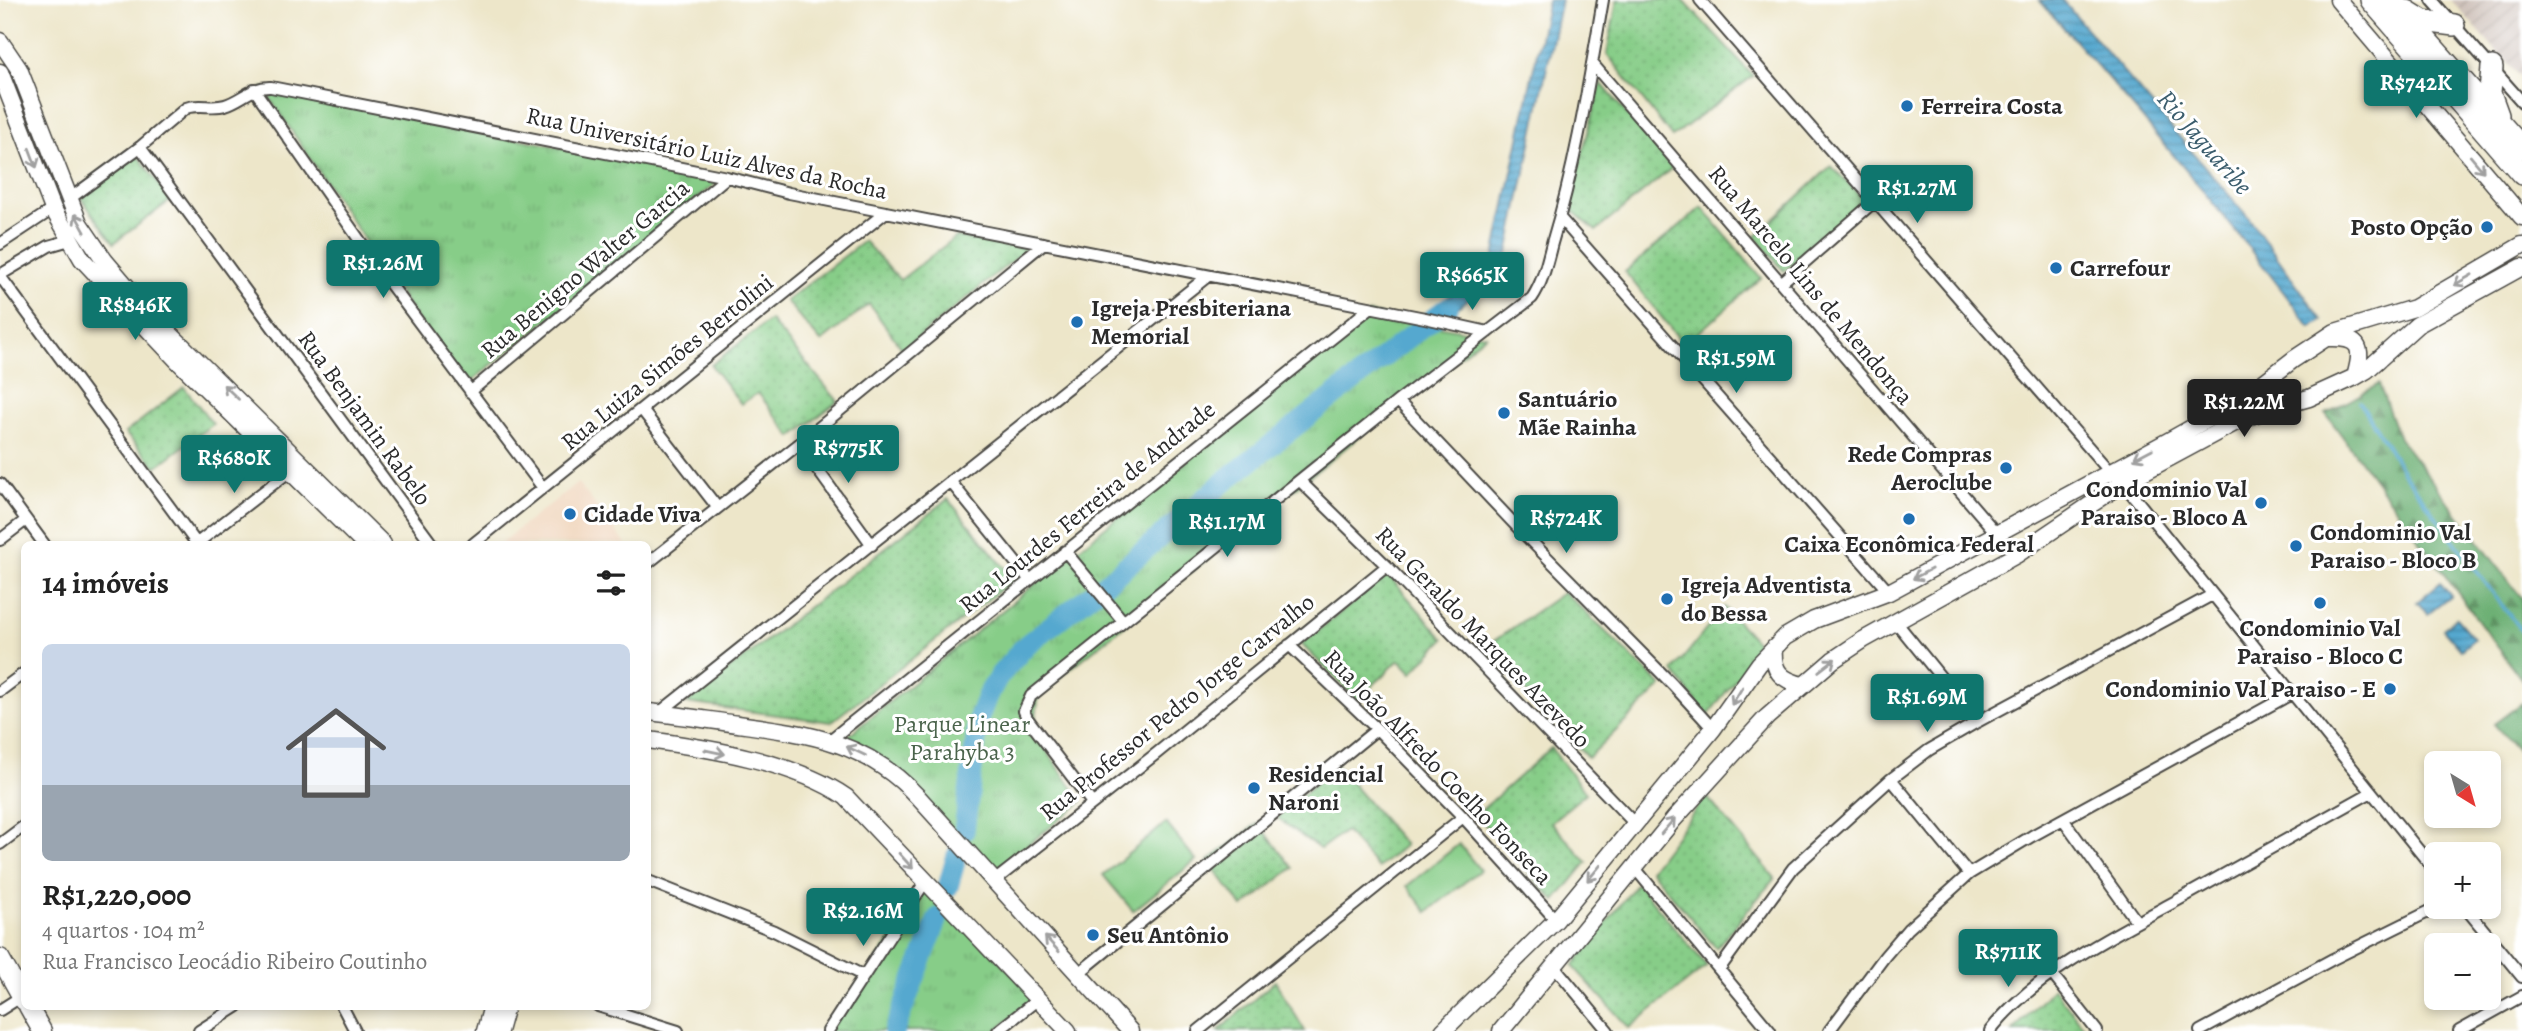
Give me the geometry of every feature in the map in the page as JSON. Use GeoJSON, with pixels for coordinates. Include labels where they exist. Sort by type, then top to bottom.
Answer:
{"type":"FeatureCollection","features":[{"type":"Feature","properties":{"kind":"highway"},"geometry":{"type":"LineString","coordinates":[[2371,0],[2522,174]]}},
{"type":"Feature","properties":{"kind":"highway"},"geometry":{"type":"LineString","coordinates":[[2392,0],[2423,22],[2454,25]]}},
{"type":"Feature","properties":{"kind":"highway"},"geometry":{"type":"LineString","coordinates":[[2392,0],[2522,148]]}},
{"type":"Feature","properties":{"kind":"highway"},"geometry":{"type":"LineString","coordinates":[[2492,67],[2490,93],[2503,126]]}},
{"type":"Feature","properties":{"kind":"main road"},"geometry":{"type":"LineString","coordinates":[[2337,0],[2522,217]]}},
{"type":"Feature","properties":{"kind":"main road"},"geometry":{"type":"LineString","coordinates":[[0,41],[19,69],[68,200],[92,243],[119,281],[380,541]]}},
{"type":"Feature","properties":{"kind":"main road"},"geometry":{"type":"LineString","coordinates":[[0,72],[54,209],[82,259],[119,300],[362,541]]}},
{"type":"Feature","properties":{"kind":"main road"},"geometry":{"type":"LineString","coordinates":[[1443,1031],[1556,920],[1713,729],[1759,664],[1792,632],[1814,620],[1889,592],[2238,402],[2325,338],[2347,327],[2384,319],[2414,308],[2522,245]]}},
{"type":"Feature","properties":{"kind":"main road"},"geometry":{"type":"LineString","coordinates":[[1501,1031],[1674,819],[1767,717],[1833,660],[2016,555],[2123,483],[2242,419],[2309,398],[2355,377],[2367,370],[2417,325],[2522,267]]}},
{"type":"Feature","properties":{"kind":"main road"},"geometry":{"type":"LineString","coordinates":[[2325,338],[2347,338],[2357,346],[2360,355],[2355,377]]}},
{"type":"Feature","properties":{"kind":"main road"},"geometry":{"type":"LineString","coordinates":[[1774,648],[1773,660],[1779,675],[1803,685]]}},
{"type":"Feature","properties":{"kind":"main road"},"geometry":{"type":"LineString","coordinates":[[653,712],[805,733],[860,752],[896,775],[1130,1031]]}},
{"type":"Feature","properties":{"kind":"main road"},"geometry":{"type":"LineString","coordinates":[[651,741],[752,760],[814,777],[846,797],[1068,1031]]}},
{"type":"Feature","properties":{"kind":"main road"},"geometry":{"type":"LineString","coordinates":[[0,958],[21,990]]}},
{"type":"Feature","properties":{"kind":"main road"},"geometry":{"type":"LineString","coordinates":[[32,1010],[42,1031]]}},
{"type":"Feature","properties":{"kind":"main road"},"geometry":{"type":"LineString","coordinates":[[485,1031],[491,1010]]}},
{"type":"Feature","properties":{"kind":"main road"},"geometry":{"type":"LineString","coordinates":[[499,1031],[505,1010]]}},
{"type":"Feature","properties":{"kind":"street"},"geometry":{"type":"LineString","coordinates":[[1092,803],[1033,726],[1024,710],[1031,696],[1398,401],[1523,306],[1537,290],[1560,218],[1603,0]]}},
{"type":"Feature","properties":{"kind":"street"},"geometry":{"type":"LineString","coordinates":[[1700,0],[2110,472]]}},
{"type":"Feature","properties":{"kind":"street"},"geometry":{"type":"LineString","coordinates":[[2432,0],[2522,102]]}},
{"type":"Feature","properties":{"kind":"street","name":"Rua Marcelo Lins de Mendonça"},"geometry":{"type":"LineString","coordinates":[[1592,63],[1997,534]]}},
{"type":"Feature","properties":{"kind":"street","name":"Rua Universitário Luiz Alves da Rocha"},"geometry":{"type":"LineString","coordinates":[[68,200],[140,147],[187,108],[194,105],[225,105],[254,89],[271,87],[727,177],[789,193],[1449,322],[1488,332]]}},
{"type":"Feature","properties":{"kind":"street"},"geometry":{"type":"LineString","coordinates":[[254,89],[388,281],[543,488]]}},
{"type":"Feature","properties":{"kind":"street","name":"Rua Benjamin Rabelo"},"geometry":{"type":"LineString","coordinates":[[140,147],[430,541]]}},
{"type":"Feature","properties":{"kind":"street","name":"Rua Benigno Walter Garcia"},"geometry":{"type":"LineString","coordinates":[[470,392],[727,177]]}},
{"type":"Feature","properties":{"kind":"street"},"geometry":{"type":"LineString","coordinates":[[1781,283],[1875,201]]}},
{"type":"Feature","properties":{"kind":"street"},"geometry":{"type":"LineString","coordinates":[[0,244],[54,209]]}},
{"type":"Feature","properties":{"kind":"street","name":"Rua Luiza Simões Bertolini"},"geometry":{"type":"LineString","coordinates":[[477,541],[886,212]]}},
{"type":"Feature","properties":{"kind":"street"},"geometry":{"type":"LineString","coordinates":[[1560,218],[1889,592]]}},
{"type":"Feature","properties":{"kind":"street"},"geometry":{"type":"LineString","coordinates":[[70,240],[49,246],[0,275],[195,541]]}},
{"type":"Feature","properties":{"kind":"street"},"geometry":{"type":"LineString","coordinates":[[651,561],[799,444],[1044,243]]}},
{"type":"Feature","properties":{"kind":"street"},"geometry":{"type":"LineString","coordinates":[[653,712],[872,545],[1208,276]]}},
{"type":"Feature","properties":{"kind":"street","name":"Rua Lourdes Ferreira de Andrade"},"geometry":{"type":"LineString","coordinates":[[831,740],[1370,308]]}},
{"type":"Feature","properties":{"kind":"street"},"geometry":{"type":"LineString","coordinates":[[1398,401],[1713,729]]}},
{"type":"Feature","properties":{"kind":"street"},"geometry":{"type":"LineString","coordinates":[[642,410],[717,507]]}},
{"type":"Feature","properties":{"kind":"street"},"geometry":{"type":"LineString","coordinates":[[799,444],[872,545]]}},
{"type":"Feature","properties":{"kind":"street"},"geometry":{"type":"LineString","coordinates":[[201,541],[290,471]]}},
{"type":"Feature","properties":{"kind":"street"},"geometry":{"type":"LineString","coordinates":[[950,481],[1029,579]]}},
{"type":"Feature","properties":{"kind":"street","name":"Rua Geraldo Marques Azevedo"},"geometry":{"type":"LineString","coordinates":[[1300,481],[1387,566],[1635,824]]}},
{"type":"Feature","properties":{"kind":"street"},"geometry":{"type":"LineString","coordinates":[[2123,483],[2174,538],[2239,629],[2279,670],[2291,694],[2370,793],[2424,851]]}},
{"type":"Feature","properties":{"kind":"street"},"geometry":{"type":"LineString","coordinates":[[0,484],[42,541]]}},
{"type":"Feature","properties":{"kind":"street"},"geometry":{"type":"LineString","coordinates":[[0,540],[26,520]]}},
{"type":"Feature","properties":{"kind":"street"},"geometry":{"type":"LineString","coordinates":[[1065,551],[1124,621]]}},
{"type":"Feature","properties":{"kind":"street","name":"Rua Professor Pedro Jorge Carvalho"},"geometry":{"type":"LineString","coordinates":[[993,882],[1387,566]]}},
{"type":"Feature","properties":{"kind":"street"},"geometry":{"type":"LineString","coordinates":[[1720,968],[1793,868],[1891,779],[1929,751],[2209,584]]}},
{"type":"Feature","properties":{"kind":"street"},"geometry":{"type":"LineString","coordinates":[[2239,629],[2248,621]]}},
{"type":"Feature","properties":{"kind":"street"},"geometry":{"type":"LineString","coordinates":[[1896,622],[1977,722]]}},
{"type":"Feature","properties":{"kind":"street","name":"Rua João Alfredo Coelho Fonseca"},"geometry":{"type":"LineString","coordinates":[[1289,645],[1377,729],[1463,817],[1556,920]]}},
{"type":"Feature","properties":{"kind":"street"},"geometry":{"type":"LineString","coordinates":[[0,691],[21,675]]}},
{"type":"Feature","properties":{"kind":"street"},"geometry":{"type":"LineString","coordinates":[[1829,1031],[1908,929],[1969,874],[2063,819],[2291,694]]}},
{"type":"Feature","properties":{"kind":"street"},"geometry":{"type":"LineString","coordinates":[[2310,718],[2320,710]]}},
{"type":"Feature","properties":{"kind":"street"},"geometry":{"type":"LineString","coordinates":[[1079,973],[1377,729]]}},
{"type":"Feature","properties":{"kind":"street"},"geometry":{"type":"LineString","coordinates":[[2345,762],[2355,754]]}},
{"type":"Feature","properties":{"kind":"street"},"geometry":{"type":"LineString","coordinates":[[1891,779],[1969,874]]}},
{"type":"Feature","properties":{"kind":"street"},"geometry":{"type":"LineString","coordinates":[[1990,1031],[2026,994],[2052,974],[2137,922],[2370,793]]}},
{"type":"Feature","properties":{"kind":"street"},"geometry":{"type":"LineString","coordinates":[[2382,807],[2391,799]]}},
{"type":"Feature","properties":{"kind":"street"},"geometry":{"type":"LineString","coordinates":[[1198,1031],[1463,817]]}},
{"type":"Feature","properties":{"kind":"street"},"geometry":{"type":"LineString","coordinates":[[2063,819],[2137,922]]}},
{"type":"Feature","properties":{"kind":"street"},"geometry":{"type":"LineString","coordinates":[[0,844],[21,828]]}},
{"type":"Feature","properties":{"kind":"street"},"geometry":{"type":"LineString","coordinates":[[1634,867],[1770,1031]]}},
{"type":"Feature","properties":{"kind":"street"},"geometry":{"type":"LineString","coordinates":[[651,882],[774,931],[864,976]]}},
{"type":"Feature","properties":{"kind":"street"},"geometry":{"type":"LineString","coordinates":[[828,1031],[925,882]]}},
{"type":"Feature","properties":{"kind":"street"},"geometry":{"type":"LineString","coordinates":[[2200,1031],[2333,959],[2424,914]]}},
{"type":"Feature","properties":{"kind":"street"},"geometry":{"type":"LineString","coordinates":[[2475,919],[2486,933]]}},
{"type":"Feature","properties":{"kind":"street"},"geometry":{"type":"LineString","coordinates":[[2496,933],[2500,929]]}},
{"type":"Feature","properties":{"kind":"street"},"geometry":{"type":"LineString","coordinates":[[2501,951],[2522,977]]}},
{"type":"Feature","properties":{"kind":"street"},"geometry":{"type":"LineString","coordinates":[[1555,967],[1608,1031]]}},
{"type":"Feature","properties":{"kind":"street"},"geometry":{"type":"LineString","coordinates":[[2052,974],[2097,1031]]}},
{"type":"Feature","properties":{"kind":"street"},"geometry":{"type":"LineString","coordinates":[[0,1010],[21,994]]}},
{"type":"Feature","properties":{"kind":"street"},"geometry":{"type":"LineString","coordinates":[[2459,1031],[2522,996]]}},
{"type":"Feature","properties":{"kind":"street"},"geometry":{"type":"LineString","coordinates":[[998,1031],[1037,1000]]}},
{"type":"Feature","properties":{"kind":"street"},"geometry":{"type":"LineString","coordinates":[[199,1031],[214,1027],[233,1010]]}},
{"type":"Feature","properties":{"kind":"street"},"geometry":{"type":"LineString","coordinates":[[344,1010],[355,1031]]}},
{"type":"Feature","properties":{"kind":"street"},"geometry":{"type":"LineString","coordinates":[[611,1010],[678,1031]]}},
{"type":"Feature","properties":{"kind":"street"},"geometry":{"type":"LineString","coordinates":[[2217,1022],[2225,1031]]}},
{"type":"Feature","properties":{"kind":"shaded area"},"geometry":{"type":"Polygon","coordinates":[[[2451,0],[2522,0],[2522,79],[2451,0]]]}},
{"type":"Feature","properties":{"kind":"shaded area","name":"Cidade Viva"},"geometry":{"type":"Polygon","coordinates":[[[578,483],[624,541],[503,541],[578,483]]]}},
{"type":"Feature","properties":{"kind":"green space"},"geometry":{"type":"Polygon","coordinates":[[[1617,0],[1683,0],[1753,76],[1672,137],[1607,54],[1617,0]]]}},
{"type":"Feature","properties":{"kind":"green space"},"geometry":{"type":"Polygon","coordinates":[[[1601,83],[1672,168],[1596,231],[1568,207],[1601,83]]]}},
{"type":"Feature","properties":{"kind":"green space"},"geometry":{"type":"Polygon","coordinates":[[[263,88],[721,179],[463,388],[263,88]]]}},
{"type":"Feature","properties":{"kind":"green space"},"geometry":{"type":"Polygon","coordinates":[[[137,155],[171,200],[114,243],[81,198],[137,155]]]}},
{"type":"Feature","properties":{"kind":"green space"},"geometry":{"type":"Polygon","coordinates":[[[1831,166],[1866,201],[1784,271],[1755,237],[1831,166]]]}},
{"type":"Feature","properties":{"kind":"green space"},"geometry":{"type":"Polygon","coordinates":[[[1702,207],[1761,278],[1684,345],[1625,272],[1702,207]]]}},
{"type":"Feature","properties":{"kind":"green space"},"geometry":{"type":"Polygon","coordinates":[[[956,237],[1028,248],[903,350],[869,304],[821,342],[786,301],[864,241],[900,280],[956,237]]]}},
{"type":"Feature","properties":{"kind":"green space","name":"Parque Linear Parahyba 3"},"geometry":{"type":"Polygon","coordinates":[[[1369,313],[1486,335],[1039,694],[1034,732],[1082,802],[997,869],[993,882],[896,774],[839,743],[1369,313]]]}},
{"type":"Feature","properties":{"kind":"green space"},"geometry":{"type":"Polygon","coordinates":[[[770,320],[838,401],[792,437],[758,393],[741,404],[711,365],[770,320]]]}},
{"type":"Feature","properties":{"kind":"green space"},"geometry":{"type":"Polygon","coordinates":[[[2379,384],[2399,438],[2522,598],[2522,680],[2326,414],[2379,384]]]}},
{"type":"Feature","properties":{"kind":"green space"},"geometry":{"type":"Polygon","coordinates":[[[184,387],[213,424],[156,467],[125,433],[184,387]]]}},
{"type":"Feature","properties":{"kind":"green space"},"geometry":{"type":"Polygon","coordinates":[[[948,499],[1014,579],[831,722],[686,703],[948,499]]]}},
{"type":"Feature","properties":{"kind":"green space"},"geometry":{"type":"Polygon","coordinates":[[[1388,575],[1444,639],[1412,673],[1399,660],[1358,700],[1301,644],[1388,575]]]}},
{"type":"Feature","properties":{"kind":"green space"},"geometry":{"type":"Polygon","coordinates":[[[1564,592],[1662,686],[1588,758],[1484,648],[1564,592]]]}},
{"type":"Feature","properties":{"kind":"green space"},"geometry":{"type":"Polygon","coordinates":[[[1724,607],[1761,647],[1707,716],[1673,671],[1724,607]]]}},
{"type":"Feature","properties":{"kind":"green space"},"geometry":{"type":"Polygon","coordinates":[[[2522,703],[2522,756],[2494,724],[2522,703]]]}},
{"type":"Feature","properties":{"kind":"green space"},"geometry":{"type":"Polygon","coordinates":[[[1551,748],[1586,793],[1551,822],[1587,862],[1555,901],[1476,815],[1551,748]]]}},
{"type":"Feature","properties":{"kind":"green space"},"geometry":{"type":"Polygon","coordinates":[[[1336,765],[1405,845],[1378,868],[1345,831],[1320,849],[1277,818],[1336,765]]]}},
{"type":"Feature","properties":{"kind":"green space"},"geometry":{"type":"Polygon","coordinates":[[[1706,796],[1775,878],[1716,948],[1650,870],[1706,796]]]}},
{"type":"Feature","properties":{"kind":"green space"},"geometry":{"type":"Polygon","coordinates":[[[1166,823],[1196,860],[1133,911],[1103,875],[1166,823]]]}},
{"type":"Feature","properties":{"kind":"green space"},"geometry":{"type":"Polygon","coordinates":[[[1258,823],[1293,868],[1243,907],[1208,861],[1258,823]]]}},
{"type":"Feature","properties":{"kind":"green space"},"geometry":{"type":"Polygon","coordinates":[[[1459,844],[1480,870],[1427,912],[1407,886],[1459,844]]]}},
{"type":"Feature","properties":{"kind":"green space"},"geometry":{"type":"Polygon","coordinates":[[[1637,883],[1707,966],[1629,1028],[1573,966],[1637,883]]]}},
{"type":"Feature","properties":{"kind":"green space"},"geometry":{"type":"Polygon","coordinates":[[[927,885],[1036,999],[995,1031],[829,1031],[927,885]]]}},
{"type":"Feature","properties":{"kind":"green space"},"geometry":{"type":"Polygon","coordinates":[[[1275,981],[1305,1031],[1218,1031],[1275,981]]]}},
{"type":"Feature","properties":{"kind":"green space"},"geometry":{"type":"Polygon","coordinates":[[[2053,988],[2087,1031],[2013,1031],[2053,988]]]}},
{"type":"Feature","properties":{"kind":"water"},"geometry":{"type":"Polygon","coordinates":[[[1548,0],[1561,0],[1505,268],[1436,326],[1416,322],[1493,262],[1548,0]]]}},
{"type":"Feature","properties":{"kind":"water"},"geometry":{"type":"Polygon","coordinates":[[[2039,0],[2062,0],[2249,218],[2323,321],[2311,328],[2178,161],[2039,0]]]}},
{"type":"Feature","properties":{"kind":"water"},"geometry":{"type":"Polygon","coordinates":[[[2440,583],[2451,596],[2428,614],[2417,602],[2440,583]]]}},
{"type":"Feature","properties":{"kind":"water"},"geometry":{"type":"Polygon","coordinates":[[[2456,618],[2474,639],[2461,650],[2443,629],[2456,618]]]}},
{"type":"Feature","properties":{"kind":"waterway"},"geometry":{"type":"LineString","coordinates":[[964,831],[979,717],[987,696],[1000,675],[1026,645],[1111,579],[1225,481],[1448,307]]}},
{"type":"Feature","properties":{"kind":"waterway"},"geometry":{"type":"LineString","coordinates":[[2360,402],[2405,475],[2522,632]]}},
{"type":"Feature","properties":{"kind":"waterway"},"geometry":{"type":"LineString","coordinates":[[948,887],[957,855]]}},
{"type":"Feature","properties":{"kind":"waterway"},"geometry":{"type":"LineString","coordinates":[[894,1031],[938,918]]}},
{"type":"Feature","properties":{"kind":"place","name":"Ferreira Costa"},"geometry":{"type":"Point","coordinates":[1907,106]}},
{"type":"Feature","properties":{"kind":"place","name":"Posto Opção"},"geometry":{"type":"Point","coordinates":[2487,227]}},
{"type":"Feature","properties":{"kind":"place","name":"Carrefour"},"geometry":{"type":"Point","coordinates":[2056,268]}},
{"type":"Feature","properties":{"kind":"place","name":"Igreja Presbiteriana Memorial"},"geometry":{"type":"Point","coordinates":[1077,322]}},
{"type":"Feature","properties":{"kind":"place","name":"Santuário Mãe Rainha"},"geometry":{"type":"Point","coordinates":[1504,413]}},
{"type":"Feature","properties":{"kind":"place","name":"Rede Compras Aeroclube"},"geometry":{"type":"Point","coordinates":[2006,468]}},
{"type":"Feature","properties":{"kind":"place","name":"Condominio Val Paraiso - Bloco A"},"geometry":{"type":"Point","coordinates":[2261,503]}},
{"type":"Feature","properties":{"kind":"place","name":"Cidade Viva"},"geometry":{"type":"Point","coordinates":[570,514]}},
{"type":"Feature","properties":{"kind":"place","name":"Caixa Econômica Federal"},"geometry":{"type":"Point","coordinates":[1909,519]}},
{"type":"Feature","properties":{"kind":"place","name":"Condominio Val Paraiso - Bloco B"},"geometry":{"type":"Point","coordinates":[2296,546]}},
{"type":"Feature","properties":{"kind":"place","name":"Igreja Adventista do Bessa"},"geometry":{"type":"Point","coordinates":[1667,599]}},
{"type":"Feature","properties":{"kind":"place","name":"Condominio Val Paraiso - Bloco C"},"geometry":{"type":"Point","coordinates":[2320,603]}},
{"type":"Feature","properties":{"kind":"place","name":"Condominio Val Paraiso - E"},"geometry":{"type":"Point","coordinates":[2390,689]}},
{"type":"Feature","properties":{"kind":"place","name":"Residencial Naroni"},"geometry":{"type":"Point","coordinates":[1254,788]}},
{"type":"Feature","properties":{"kind":"place","name":"Seu Antônio"},"geometry":{"type":"Point","coordinates":[1093,935]}},
{"type":"Feature","properties":{"kind":"water label","name":"Rio Jaguaribe"},"geometry":{"type":"Point","coordinates":[2205,142]}}]}
